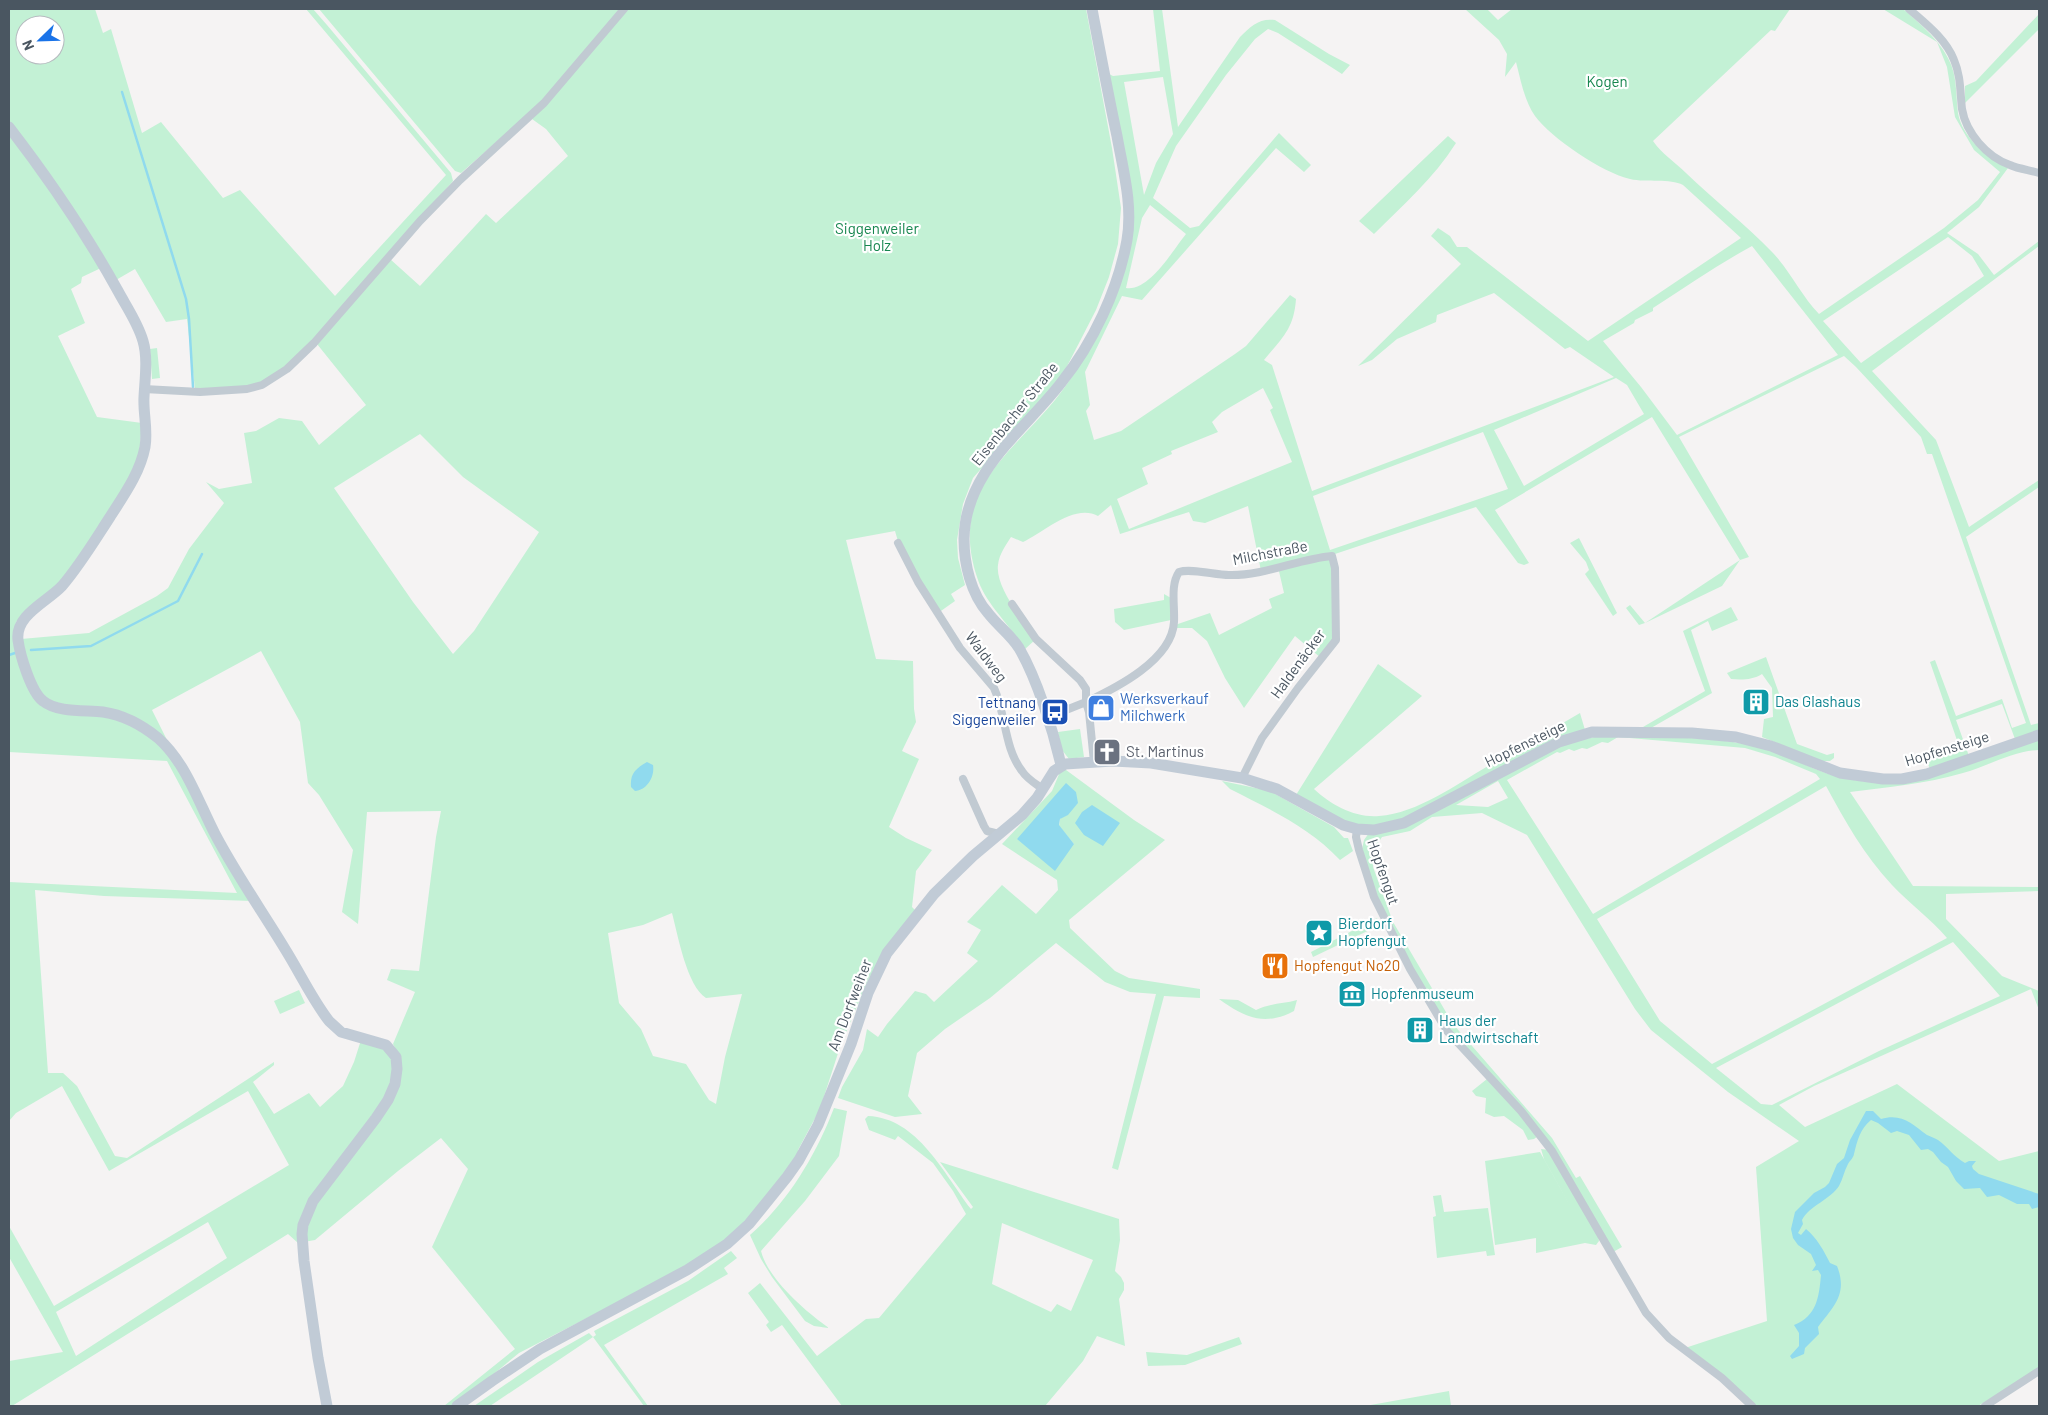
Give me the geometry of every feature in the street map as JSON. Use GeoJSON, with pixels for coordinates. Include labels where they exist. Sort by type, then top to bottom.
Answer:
{"type":"FeatureCollection","features":[{"type":"Feature","properties":{"kind":"street"},"geometry":{"type":"LineString","coordinates":[[144,389],[200,392],[247,389],[262,385],[287,369],[314,343],[420,221],[447,193],[544,103],[624,9]]}},
{"type":"Feature","properties":{"kind":"street","name":"Eisenbacher Straße"},"geometry":{"type":"LineString","coordinates":[[1061,765],[1048,722],[1018,646],[987,613],[973,585],[966,560],[964,536],[971,499],[981,479],[1000,452],[1048,399],[1077,360],[1106,307],[1125,252],[1129,221],[1126,184],[1092,9]]}},
{"type":"Feature","properties":{"kind":"street"},"geometry":{"type":"LineString","coordinates":[[1909,9],[1933,30],[1950,52],[1960,77],[1965,120],[1983,148],[2008,165],[2039,173]]}},
{"type":"Feature","properties":{"kind":"street"},"geometry":{"type":"LineString","coordinates":[[9,127],[76,221],[103,263],[138,327],[145,350],[146,441],[143,456],[135,476],[95,541],[54,594],[22,621],[18,637],[32,685],[36,694],[45,703],[65,709],[122,716],[147,729],[166,746],[181,767],[225,851],[329,1021],[341,1032],[386,1045],[396,1057],[395,1084],[388,1100],[313,1201],[304,1225],[302,1243],[304,1261],[327,1406]]}},
{"type":"Feature","properties":{"kind":"street","name":"Waldweg"},"geometry":{"type":"LineString","coordinates":[[898,543],[918,582],[960,648],[994,688],[998,696],[1011,747],[1020,770],[1043,789]]}},
{"type":"Feature","properties":{"kind":"street","name":"Milchstraße"},"geometry":{"type":"LineString","coordinates":[[1086,702],[1135,677],[1168,641],[1174,624],[1174,595],[1176,578],[1179,572],[1251,574],[1319,557],[1332,556]]}},
{"type":"Feature","properties":{"kind":"street","name":"Haldenäcker"},"geometry":{"type":"LineString","coordinates":[[1242,778],[1262,738],[1294,693],[1336,640],[1335,568],[1332,556]]}},
{"type":"Feature","properties":{"kind":"street"},"geometry":{"type":"LineString","coordinates":[[1012,604],[1036,639],[1080,680],[1086,690],[1094,762]]}},
{"type":"Feature","properties":{"kind":"street"},"geometry":{"type":"LineString","coordinates":[[1048,722],[1066,710],[1086,702]]}},
{"type":"Feature","properties":{"kind":"street","name":"Hopfensteige"},"geometry":{"type":"LineString","coordinates":[[1061,765],[1094,762],[1151,763],[1242,778],[1278,789],[1343,825],[1357,829],[1374,830],[1404,823],[1536,753],[1574,736],[1592,732],[1692,733],[1736,737],[1771,746],[1840,772],[1884,779],[1902,779],[1926,774],[2039,735]]}},
{"type":"Feature","properties":{"kind":"street","name":"Am Dorfweiher"},"geometry":{"type":"LineString","coordinates":[[457,1406],[521,1361],[563,1336],[688,1270],[727,1244],[749,1224],[787,1177],[806,1148],[825,1109],[851,1044],[868,993],[887,954],[934,894],[1022,815],[1043,789],[1054,771],[1061,765]]}},
{"type":"Feature","properties":{"kind":"street"},"geometry":{"type":"LineString","coordinates":[[963,778],[987,831],[999,834]]}},
{"type":"Feature","properties":{"kind":"street","name":"Hopfengut"},"geometry":{"type":"LineString","coordinates":[[1357,829],[1356,836],[1359,850],[1374,897],[1410,969],[1439,1019],[1454,1040],[1522,1111],[1544,1140],[1586,1208],[1646,1313],[1674,1342],[1722,1378],[1752,1406]]}},
{"type":"Feature","properties":{"kind":"street"},"geometry":{"type":"LineString","coordinates":[[1985,1406],[2039,1371]]}},
{"type":"Feature","properties":{"kind":"green space"},"geometry":{"type":"Polygon","coordinates":[[[9,9],[95,9],[103,33],[111,29],[142,133],[161,122],[223,198],[240,190],[335,296],[446,175],[306,9],[313,9],[451,173],[453,181],[314,341],[286,368],[261,383],[239,389],[195,389],[187,319],[166,322],[135,269],[116,280],[9,121],[9,9]]]}},
{"type":"Feature","properties":{"kind":"green space"},"geometry":{"type":"Polygon","coordinates":[[[319,9],[621,9],[542,102],[461,173],[455,171],[319,9]]]}},
{"type":"Feature","properties":{"kind":"green space","name":"Siggenweiler Holz"},"geometry":{"type":"Polygon","coordinates":[[[628,9],[1086,9],[1112,148],[1121,208],[1118,244],[1109,277],[1096,310],[1062,376],[973,478],[963,504],[957,540],[958,558],[965,585],[951,594],[955,601],[938,613],[907,563],[895,531],[846,540],[876,659],[913,661],[916,722],[902,751],[919,759],[889,827],[906,838],[932,850],[916,871],[912,907],[915,910],[891,941],[868,980],[840,1047],[820,1109],[798,1150],[798,1154],[769,1196],[739,1229],[704,1258],[519,1353],[455,1406],[444,1406],[515,1349],[432,1247],[468,1169],[441,1138],[315,1240],[298,1243],[288,1234],[12,1406],[9,1406],[9,1361],[63,1352],[9,1257],[9,1226],[54,1306],[289,1165],[248,1091],[109,1171],[62,1086],[16,1113],[9,1121],[9,882],[237,893],[167,761],[9,752],[9,130],[80,232],[101,268],[82,277],[81,283],[71,289],[85,323],[58,336],[97,417],[142,423],[139,457],[128,482],[100,527],[60,582],[16,622],[17,645],[26,677],[35,698],[43,706],[59,712],[89,714],[122,721],[143,731],[162,747],[184,777],[211,832],[252,901],[104,896],[35,890],[48,1073],[63,1073],[77,1086],[115,1156],[127,1158],[274,1062],[274,1065],[253,1082],[274,1114],[309,1093],[320,1107],[343,1086],[361,1040],[377,1045],[388,1052],[393,1063],[393,1080],[400,1075],[400,1058],[393,1044],[415,992],[387,980],[391,969],[419,971],[441,811],[367,812],[358,924],[342,912],[353,850],[319,795],[308,783],[300,722],[261,651],[152,710],[171,748],[146,727],[125,715],[107,710],[66,707],[47,700],[33,681],[21,639],[89,633],[157,596],[168,588],[189,549],[224,503],[206,482],[219,489],[252,483],[244,433],[256,431],[279,418],[302,421],[319,445],[366,405],[317,344],[390,259],[420,286],[486,214],[496,223],[568,156],[546,129],[532,119],[628,9]],[[420,434],[334,488],[413,602],[453,654],[474,631],[539,532],[463,477],[420,434]],[[672,913],[643,925],[608,933],[619,1003],[641,1029],[653,1056],[686,1064],[709,1100],[716,1104],[725,1057],[742,994],[706,998],[699,992],[688,972],[672,913]],[[208,1222],[56,1312],[76,1356],[227,1258],[208,1222]]]}},
{"type":"Feature","properties":{"kind":"green space","name":"Kogen"},"geometry":{"type":"Polygon","coordinates":[[[1153,9],[1162,9],[1178,127],[1240,37],[1252,26],[1264,20],[1275,20],[1350,65],[1342,74],[1278,33],[1268,29],[1255,39],[1226,75],[1176,146],[1153,198],[1190,228],[1199,226],[1279,133],[1311,165],[1304,172],[1276,148],[1142,300],[1122,296],[1085,372],[1090,405],[1086,411],[1094,440],[1121,431],[1246,346],[1290,295],[1296,299],[1290,326],[1282,339],[1264,360],[1272,365],[1312,491],[1614,377],[1570,347],[1565,349],[1494,293],[1437,315],[1436,322],[1397,339],[1372,360],[1358,366],[1461,264],[1431,236],[1438,228],[1450,236],[1457,247],[1467,247],[1588,341],[1741,238],[1683,185],[1672,182],[1630,179],[1606,170],[1565,144],[1543,125],[1531,110],[1523,90],[1516,62],[1505,77],[1507,54],[1499,40],[1465,9],[1487,9],[1498,20],[1512,9],[1790,9],[1775,31],[1771,30],[1653,141],[1664,154],[1773,253],[1819,314],[1944,228],[1978,200],[2000,172],[1974,150],[1955,117],[1947,67],[1937,42],[1883,9],[1903,9],[1938,42],[1944,50],[1955,78],[1958,113],[1965,131],[1977,146],[2008,168],[1979,207],[1947,233],[1978,254],[1994,275],[2039,241],[2039,246],[1872,371],[1936,440],[1969,527],[2039,480],[2039,487],[1966,537],[2031,725],[2039,723],[2039,731],[2015,739],[2002,704],[1956,720],[1969,756],[1930,769],[1926,759],[1959,746],[1930,662],[1935,660],[1956,716],[2002,699],[2012,728],[2026,723],[1932,454],[1927,454],[1921,437],[1844,356],[1679,437],[1749,557],[1740,560],[1652,417],[1495,510],[1529,563],[1524,565],[1518,563],[1476,507],[1332,555],[1337,637],[1321,658],[1295,636],[1244,708],[1225,678],[1207,641],[1192,628],[1177,628],[1175,625],[1210,613],[1219,635],[1272,608],[1269,599],[1284,593],[1278,567],[1261,571],[1248,506],[1205,523],[1193,521],[1189,512],[1120,534],[1111,505],[1098,516],[1089,513],[1079,513],[1069,516],[1023,542],[1011,537],[1000,557],[998,574],[1011,604],[1036,639],[1024,650],[986,597],[977,577],[970,544],[972,516],[980,492],[994,470],[1049,407],[1074,373],[1092,338],[1131,244],[1132,227],[1125,191],[1109,74],[1113,76],[1160,71],[1153,9]],[[1163,77],[1124,82],[1144,195],[1156,163],[1173,134],[1163,77]],[[1150,205],[1142,218],[1126,288],[1143,284],[1152,277],[1186,234],[1150,205]],[[1948,237],[1823,321],[1861,363],[1984,276],[1972,256],[1948,237]],[[1752,246],[1653,308],[1653,311],[1635,320],[1634,323],[1603,341],[1677,435],[1838,355],[1752,246]],[[1616,378],[1494,430],[1524,486],[1644,414],[1627,385],[1616,378]],[[1263,388],[1222,412],[1212,422],[1218,432],[1171,451],[1172,454],[1142,468],[1148,484],[1117,499],[1129,529],[1292,462],[1270,410],[1273,408],[1263,388]],[[1483,432],[1313,496],[1330,550],[1508,489],[1483,432]]]}},
{"type":"Feature","properties":{"kind":"green space"},"geometry":{"type":"Polygon","coordinates":[[[2039,14],[2039,29],[1965,103],[1965,86],[1976,81],[2039,14]]]}},
{"type":"Feature","properties":{"kind":"green space"},"geometry":{"type":"Polygon","coordinates":[[[1448,136],[1456,143],[1438,168],[1418,191],[1374,234],[1359,221],[1448,136]]]}},
{"type":"Feature","properties":{"kind":"green space"},"geometry":{"type":"Polygon","coordinates":[[[157,348],[160,378],[152,379],[150,349],[157,348]]]}},
{"type":"Feature","properties":{"kind":"green space"},"geometry":{"type":"Polygon","coordinates":[[[1579,538],[1617,613],[1613,616],[1585,574],[1589,570],[1586,562],[1570,543],[1579,538]]]}},
{"type":"Feature","properties":{"kind":"green space"},"geometry":{"type":"Polygon","coordinates":[[[1740,560],[1722,586],[1645,623],[1740,560]]]}},
{"type":"Feature","properties":{"kind":"green space"},"geometry":{"type":"Polygon","coordinates":[[[1164,594],[1171,598],[1171,620],[1124,630],[1115,622],[1114,609],[1164,600],[1164,594]]]}},
{"type":"Feature","properties":{"kind":"green space"},"geometry":{"type":"Polygon","coordinates":[[[1630,605],[1645,623],[1639,625],[1626,608],[1630,605]]]}},
{"type":"Feature","properties":{"kind":"green space"},"geometry":{"type":"Polygon","coordinates":[[[1731,607],[1738,620],[1712,631],[1708,621],[1691,630],[1712,693],[1651,728],[1643,727],[1705,691],[1683,631],[1731,607]]]}},
{"type":"Feature","properties":{"kind":"green space"},"geometry":{"type":"Polygon","coordinates":[[[1766,657],[1797,744],[1827,755],[1834,753],[1834,758],[1830,761],[1821,761],[1762,737],[1764,719],[1773,717],[1772,688],[1762,674],[1751,678],[1731,679],[1727,673],[1766,657]]]}},
{"type":"Feature","properties":{"kind":"green space"},"geometry":{"type":"Polygon","coordinates":[[[1378,664],[1422,696],[1314,789],[1328,800],[1352,813],[1379,816],[1394,814],[1422,804],[1580,713],[1585,730],[1404,818],[1378,826],[1353,824],[1323,811],[1296,795],[1378,664]]]}},
{"type":"Feature","properties":{"kind":"green space"},"geometry":{"type":"Polygon","coordinates":[[[1080,729],[1084,757],[1069,759],[1062,750],[1058,732],[1080,729]]]}},
{"type":"Feature","properties":{"kind":"green space"},"geometry":{"type":"Polygon","coordinates":[[[1612,735],[1693,738],[1747,744],[1778,752],[1831,775],[1870,782],[1896,782],[1923,778],[2039,738],[2039,750],[2010,756],[1949,777],[1921,783],[1850,792],[1913,886],[2039,887],[2039,891],[1946,894],[1946,919],[2002,976],[2039,991],[2039,1010],[2031,989],[1814,1086],[1779,1105],[1805,1127],[1897,1084],[1999,1161],[2039,1151],[2039,1369],[1978,1406],[1754,1406],[1719,1373],[1685,1348],[1767,1321],[1756,1167],[1799,1141],[1728,1092],[1651,1030],[1635,1009],[1527,835],[1482,813],[1432,817],[1410,831],[1382,837],[1374,849],[1373,867],[1393,922],[1453,1024],[1552,1138],[1576,1178],[1580,1176],[1622,1247],[1613,1252],[1590,1210],[1541,1131],[1451,1033],[1436,1010],[1385,917],[1362,849],[1364,840],[1369,833],[1401,828],[1555,748],[1588,738],[1612,735]],[[1618,737],[1608,743],[1602,742],[1587,749],[1582,748],[1574,751],[1569,749],[1560,753],[1557,752],[1507,780],[1593,914],[1820,779],[1816,774],[1775,757],[1745,748],[1618,737]],[[1498,781],[1456,805],[1488,807],[1508,798],[1498,781]],[[1826,786],[1597,919],[1660,1021],[1712,1064],[1947,938],[1882,874],[1840,812],[1826,786]],[[1953,942],[1716,1068],[1761,1104],[1772,1105],[1879,1051],[2000,996],[1953,942]]]}},
{"type":"Feature","properties":{"kind":"green space"},"geometry":{"type":"Polygon","coordinates":[[[1115,746],[1119,748],[1121,756],[1102,757],[1099,752],[1103,747],[1115,746]]]}},
{"type":"Feature","properties":{"kind":"green space"},"geometry":{"type":"Polygon","coordinates":[[[1062,767],[1134,820],[1165,840],[1069,920],[1070,928],[1115,971],[1129,978],[1200,989],[1200,998],[1164,996],[1118,1170],[1112,1168],[1156,994],[1130,992],[1105,982],[1056,943],[990,998],[945,1029],[917,1053],[908,1096],[922,1114],[895,1117],[838,1098],[842,1087],[863,1050],[867,1029],[878,1037],[915,991],[926,994],[934,1002],[978,961],[967,953],[981,930],[967,922],[1002,885],[1036,914],[1058,890],[1057,880],[1002,844],[1052,791],[1062,767]],[[1078,803],[1017,839],[1074,844],[1059,826],[1060,819],[1078,803]]]}},
{"type":"Feature","properties":{"kind":"green space"},"geometry":{"type":"Polygon","coordinates":[[[1222,781],[1270,791],[1334,827],[1344,838],[1348,838],[1353,851],[1340,860],[1302,828],[1230,789],[1222,781]]]}},
{"type":"Feature","properties":{"kind":"green space"},"geometry":{"type":"Polygon","coordinates":[[[1377,918],[1380,925],[1313,957],[1311,952],[1377,918]]]}},
{"type":"Feature","properties":{"kind":"green space"},"geometry":{"type":"Polygon","coordinates":[[[299,990],[305,1003],[280,1014],[274,1001],[299,990]]]}},
{"type":"Feature","properties":{"kind":"green space"},"geometry":{"type":"Polygon","coordinates":[[[1219,999],[1238,1000],[1256,1010],[1266,1006],[1297,1000],[1294,1011],[1283,1016],[1264,1019],[1255,1018],[1237,1011],[1219,999]]]}},
{"type":"Feature","properties":{"kind":"green space"},"geometry":{"type":"Polygon","coordinates":[[[1487,1079],[1538,1136],[1528,1140],[1523,1130],[1504,1116],[1494,1117],[1485,1113],[1486,1098],[1476,1096],[1472,1091],[1487,1079]]]}},
{"type":"Feature","properties":{"kind":"green space"},"geometry":{"type":"Polygon","coordinates":[[[834,1108],[847,1111],[839,1156],[805,1201],[761,1251],[771,1273],[789,1294],[829,1328],[814,1326],[805,1321],[772,1277],[750,1235],[789,1193],[819,1143],[834,1108]]]}},
{"type":"Feature","properties":{"kind":"green space"},"geometry":{"type":"Polygon","coordinates":[[[868,1116],[886,1119],[901,1126],[915,1137],[940,1165],[971,1209],[973,1207],[940,1162],[1119,1219],[1120,1240],[1115,1271],[1124,1283],[1124,1290],[1119,1299],[1125,1346],[1097,1336],[1083,1361],[1045,1406],[842,1406],[782,1325],[771,1332],[766,1325],[769,1322],[748,1293],[760,1283],[817,1356],[866,1319],[879,1318],[966,1214],[953,1191],[933,1163],[898,1136],[895,1140],[869,1130],[865,1119],[868,1116]],[[1002,1223],[992,1284],[1051,1312],[1057,1304],[1071,1311],[1093,1260],[1002,1223]]]}},
{"type":"Feature","properties":{"kind":"green space"},"geometry":{"type":"Polygon","coordinates":[[[1541,1149],[1549,1150],[1598,1235],[1599,1241],[1596,1245],[1585,1243],[1536,1253],[1536,1238],[1495,1245],[1485,1161],[1540,1152],[1578,1220],[1544,1159],[1541,1149]]]}},
{"type":"Feature","properties":{"kind":"green space"},"geometry":{"type":"Polygon","coordinates":[[[1441,1195],[1444,1212],[1488,1208],[1495,1255],[1487,1256],[1486,1251],[1437,1258],[1433,1217],[1436,1216],[1433,1196],[1441,1195]]]}},
{"type":"Feature","properties":{"kind":"green space"},"geometry":{"type":"Polygon","coordinates":[[[731,1251],[737,1258],[724,1268],[728,1274],[604,1345],[648,1406],[644,1406],[593,1337],[596,1335],[594,1331],[688,1281],[731,1251]]]}},
{"type":"Feature","properties":{"kind":"green space"},"geometry":{"type":"Polygon","coordinates":[[[589,1333],[593,1337],[490,1406],[474,1406],[538,1362],[589,1333]]]}},
{"type":"Feature","properties":{"kind":"green space"},"geometry":{"type":"Polygon","coordinates":[[[1239,1337],[1242,1344],[1185,1365],[1148,1366],[1146,1352],[1187,1355],[1239,1337]]]}},
{"type":"Feature","properties":{"kind":"green space"},"geometry":{"type":"Polygon","coordinates":[[[1449,1391],[1451,1406],[1365,1406],[1449,1391]]]}},
{"type":"Feature","properties":{"kind":"water"},"geometry":{"type":"Polygon","coordinates":[[[647,762],[653,765],[653,774],[643,788],[635,791],[631,787],[632,775],[647,762]]]}},
{"type":"Feature","properties":{"kind":"water"},"geometry":{"type":"Polygon","coordinates":[[[1066,783],[1076,792],[1078,803],[1068,815],[1060,819],[1059,825],[1074,844],[1055,871],[1017,839],[1066,783]]]}},
{"type":"Feature","properties":{"kind":"water"},"geometry":{"type":"Polygon","coordinates":[[[1092,805],[1120,823],[1103,846],[1084,835],[1075,823],[1082,812],[1092,805]]]}},
{"type":"Feature","properties":{"kind":"water"},"geometry":{"type":"Polygon","coordinates":[[[1866,1111],[1873,1111],[1881,1119],[1895,1117],[1906,1121],[1938,1140],[1965,1163],[1976,1161],[1972,1166],[1979,1174],[2039,1194],[2039,1207],[2032,1209],[2029,1204],[2017,1204],[1999,1195],[1987,1197],[1980,1188],[1964,1189],[1956,1181],[1948,1167],[1933,1152],[1928,1149],[1921,1150],[1909,1135],[1897,1131],[1891,1133],[1871,1120],[1864,1127],[1856,1144],[1854,1156],[1839,1186],[1831,1195],[1805,1215],[1802,1220],[1803,1224],[1798,1233],[1801,1235],[1806,1229],[1814,1236],[1830,1263],[1837,1266],[1841,1284],[1838,1299],[1818,1327],[1819,1334],[1805,1348],[1804,1354],[1792,1359],[1790,1356],[1799,1346],[1799,1333],[1794,1325],[1802,1321],[1812,1311],[1818,1298],[1821,1275],[1818,1270],[1812,1271],[1816,1265],[1811,1254],[1798,1245],[1793,1238],[1791,1229],[1795,1212],[1814,1193],[1829,1183],[1837,1164],[1844,1158],[1850,1140],[1866,1111]]]}},
{"type":"Feature","properties":{"kind":"waterway"},"geometry":{"type":"LineString","coordinates":[[122,92],[186,299],[193,387]]}},
{"type":"Feature","properties":{"kind":"waterway"},"geometry":{"type":"LineString","coordinates":[[31,650],[91,646],[178,601],[202,554]]}},
{"type":"Feature","properties":{"kind":"waterway"},"geometry":{"type":"LineString","coordinates":[[9,655],[15,653]]}},
{"type":"Feature","properties":{"kind":"place","name":"Das Glashaus"},"geometry":{"type":"Point","coordinates":[1756,702]}},
{"type":"Feature","properties":{"kind":"place","name":"Werksverkauf Milchwerk"},"geometry":{"type":"Point","coordinates":[1101,708]}},
{"type":"Feature","properties":{"kind":"place","name":"Tettnang Siggenweiler"},"geometry":{"type":"Point","coordinates":[1055,712]}},
{"type":"Feature","properties":{"kind":"place","name":"St. Martinus"},"geometry":{"type":"Point","coordinates":[1107,752]}},
{"type":"Feature","properties":{"kind":"place","name":"Bierdorf Hopfengut"},"geometry":{"type":"Point","coordinates":[1319,933]}},
{"type":"Feature","properties":{"kind":"place","name":"Hopfengut No20"},"geometry":{"type":"Point","coordinates":[1275,966]}},
{"type":"Feature","properties":{"kind":"place","name":"Hopfenmuseum"},"geometry":{"type":"Point","coordinates":[1352,994]}},
{"type":"Feature","properties":{"kind":"place","name":"Haus der Landwirtschaft"},"geometry":{"type":"Point","coordinates":[1420,1030]}}]}
